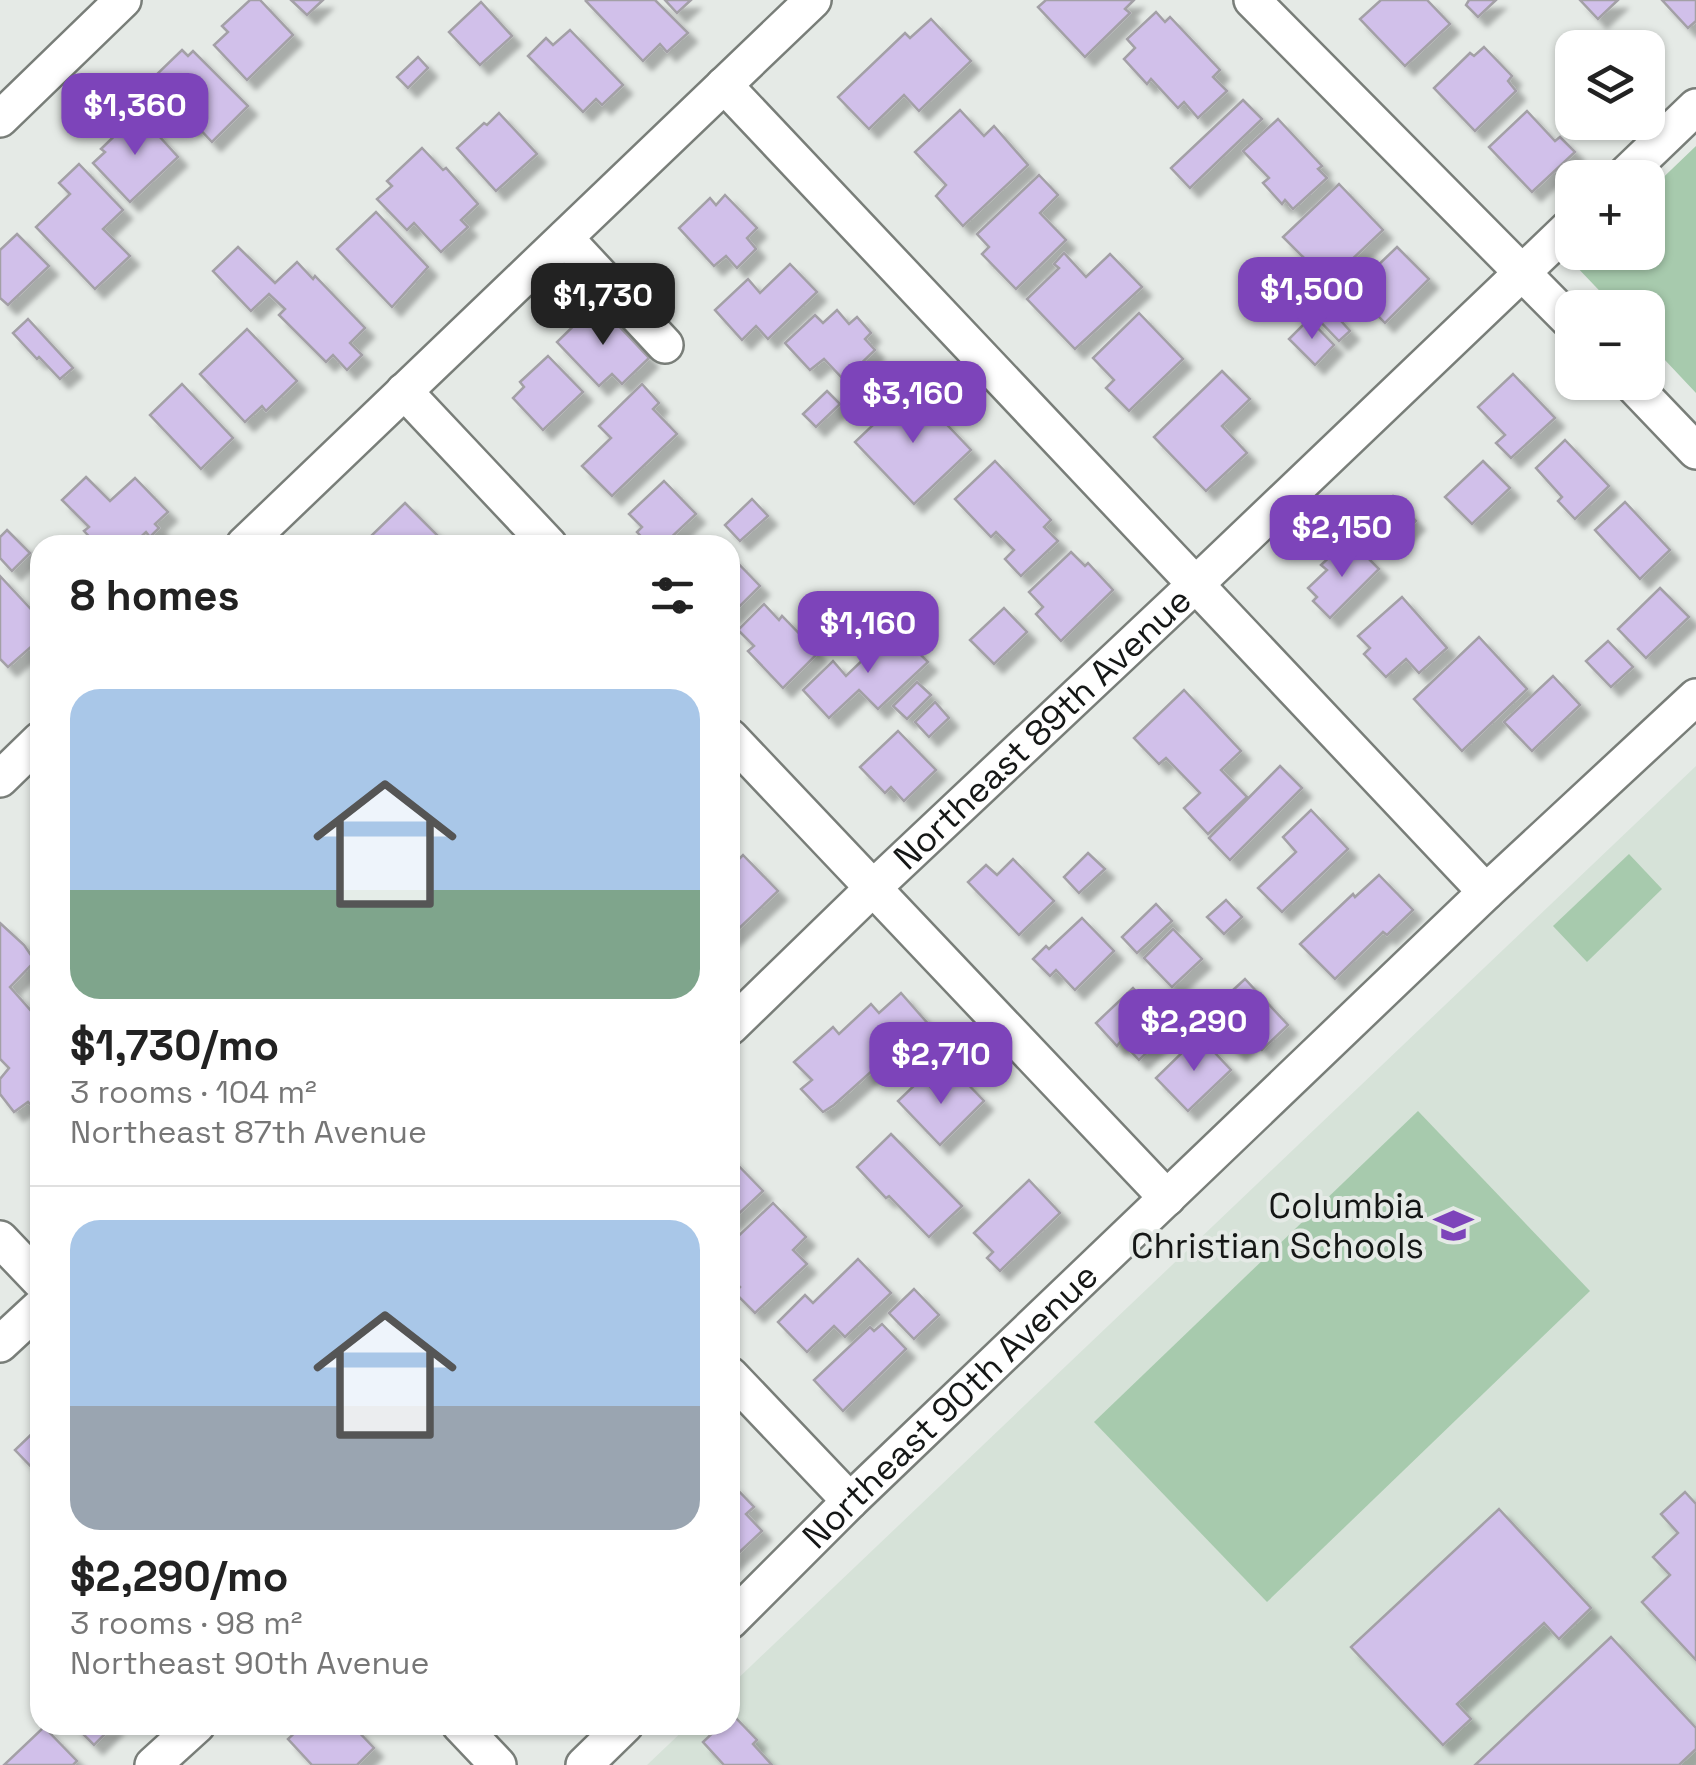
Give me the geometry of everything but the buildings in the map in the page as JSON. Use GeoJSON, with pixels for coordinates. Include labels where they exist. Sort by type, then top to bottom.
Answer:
{"type":"FeatureCollection","features":[{"type":"Feature","properties":{"kind":"street"},"geometry":{"type":"LineString","coordinates":[[0,118],[123,0]]}},
{"type":"Feature","properties":{"kind":"street"},"geometry":{"type":"LineString","coordinates":[[255,535],[813,0]]}},
{"type":"Feature","properties":{"kind":"street"},"geometry":{"type":"LineString","coordinates":[[1252,0],[1555,305]]}},
{"type":"Feature","properties":{"kind":"street"},"geometry":{"type":"LineString","coordinates":[[724,86],[1486,892]]}},
{"type":"Feature","properties":{"kind":"street"},"geometry":{"type":"LineString","coordinates":[[1641,160],[1696,107]]}},
{"type":"Feature","properties":{"kind":"street"},"geometry":{"type":"LineString","coordinates":[[564,238],[665,345]]}},
{"type":"Feature","properties":{"kind":"street","name":"Northeast 89th Avenue"},"geometry":{"type":"LineString","coordinates":[[740,1017],[1555,241]]}},
{"type":"Feature","properties":{"kind":"street"},"geometry":{"type":"LineString","coordinates":[[404,391],[540,535]]}},
{"type":"Feature","properties":{"kind":"street"},"geometry":{"type":"LineString","coordinates":[[1647,400],[1696,451]]}},
{"type":"Feature","properties":{"kind":"street","name":"Northeast 90th Avenue"},"geometry":{"type":"LineString","coordinates":[[740,1611],[1486,892],[1696,697]]}},
{"type":"Feature","properties":{"kind":"street"},"geometry":{"type":"LineString","coordinates":[[740,747],[1167,1198]]}},
{"type":"Feature","properties":{"kind":"street"},"geometry":{"type":"LineString","coordinates":[[0,779],[30,750]]}},
{"type":"Feature","properties":{"kind":"street"},"geometry":{"type":"LineString","coordinates":[[0,1239],[30,1270]]}},
{"type":"Feature","properties":{"kind":"street"},"geometry":{"type":"LineString","coordinates":[[0,1344],[30,1316]]}},
{"type":"Feature","properties":{"kind":"street"},"geometry":{"type":"LineString","coordinates":[[740,1386],[850,1501]]}},
{"type":"Feature","properties":{"kind":"street"},"geometry":{"type":"LineString","coordinates":[[154,1765],[186,1735]]}},
{"type":"Feature","properties":{"kind":"street"},"geometry":{"type":"LineString","coordinates":[[470,1735],[498,1765]]}},
{"type":"Feature","properties":{"kind":"street"},"geometry":{"type":"LineString","coordinates":[[584,1765],[615,1735]]}},
{"type":"Feature","properties":{"kind":"shaded area","name":"Columbia Christian Schools"},"geometry":{"type":"Polygon","coordinates":[[[1696,766],[1696,1765],[647,1765],[678,1735],[740,1735],[740,1676],[1696,766]]]}},
{"type":"Feature","properties":{"kind":"green space"},"geometry":{"type":"Polygon","coordinates":[[[1696,146],[1696,393],[1665,360],[1665,290],[1599,290],[1580,270],[1665,270],[1665,176],[1696,146]]]}},
{"type":"Feature","properties":{"kind":"green space"},"geometry":{"type":"Polygon","coordinates":[[[1629,854],[1662,889],[1587,962],[1553,926],[1629,854]]]}},
{"type":"Feature","properties":{"kind":"green space"},"geometry":{"type":"Polygon","coordinates":[[[1418,1111],[1590,1291],[1267,1602],[1094,1422],[1418,1111]]]}},
{"type":"Feature","properties":{"kind":"place","name":"Columbia Christian Schools"},"geometry":{"type":"Point","coordinates":[1454,1226]}}]}
